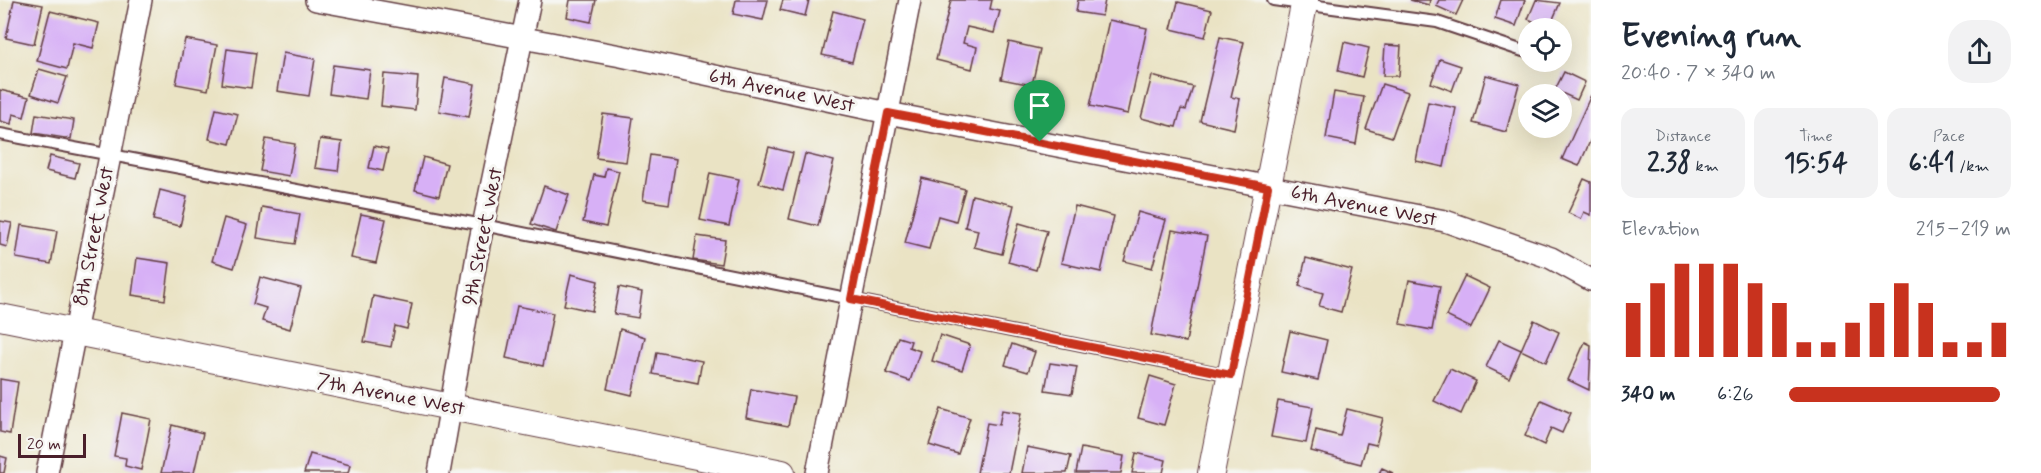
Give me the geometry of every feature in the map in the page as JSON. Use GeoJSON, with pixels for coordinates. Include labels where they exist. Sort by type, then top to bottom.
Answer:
{"type":"FeatureCollection","features":[{"type":"Feature","properties":{"kind":"street","name":"8th Street West"},"geometry":{"type":"LineString","coordinates":[[46,473],[141,0]]}},
{"type":"Feature","properties":{"kind":"street","name":"6th Avenue West"},"geometry":{"type":"LineString","coordinates":[[316,0],[621,56],[888,113],[1445,221],[1551,258],[1591,280]]}},
{"type":"Feature","properties":{"kind":"street","name":"9th Street West"},"geometry":{"type":"LineString","coordinates":[[439,473],[483,225],[530,0]]}},
{"type":"Feature","properties":{"kind":"street"},"geometry":{"type":"LineString","coordinates":[[817,473],[910,0]]}},
{"type":"Feature","properties":{"kind":"street"},"geometry":{"type":"LineString","coordinates":[[1211,473],[1304,3]]}},
{"type":"Feature","properties":{"kind":"street","name":"7th Avenue West"},"geometry":{"type":"LineString","coordinates":[[0,317],[782,473]]}},
{"type":"Feature","properties":{"kind":"lane"},"geometry":{"type":"LineString","coordinates":[[1273,0],[1437,22],[1518,49]]}},
{"type":"Feature","properties":{"kind":"lane"},"geometry":{"type":"LineString","coordinates":[[0,134],[483,225],[1231,375]]}},
{"type":"Feature","properties":{"kind":"building"},"geometry":{"type":"Polygon","coordinates":[[[14,0],[43,5],[34,44],[6,38],[14,0]]]}},
{"type":"Feature","properties":{"kind":"building"},"geometry":{"type":"Polygon","coordinates":[[[570,0],[596,0],[591,22],[567,17],[570,0]]]}},
{"type":"Feature","properties":{"kind":"building"},"geometry":{"type":"Polygon","coordinates":[[[736,0],[768,0],[763,20],[733,14],[736,0]]]}},
{"type":"Feature","properties":{"kind":"building"},"geometry":{"type":"Polygon","coordinates":[[[783,0],[809,0],[805,16],[780,10],[783,0]]]}},
{"type":"Feature","properties":{"kind":"building"},"geometry":{"type":"Polygon","coordinates":[[[951,0],[992,0],[990,9],[1000,11],[994,33],[967,27],[963,43],[977,47],[972,69],[936,60],[951,0]]]}},
{"type":"Feature","properties":{"kind":"building"},"geometry":{"type":"Polygon","coordinates":[[[1078,0],[1105,0],[1102,16],[1076,12],[1078,0]]]}},
{"type":"Feature","properties":{"kind":"building"},"geometry":{"type":"Polygon","coordinates":[[[1410,0],[1430,0],[1429,5],[1410,0]]]}},
{"type":"Feature","properties":{"kind":"building"},"geometry":{"type":"Polygon","coordinates":[[[1439,0],[1463,0],[1456,15],[1436,6],[1439,0]]]}},
{"type":"Feature","properties":{"kind":"building"},"geometry":{"type":"Polygon","coordinates":[[[1501,0],[1525,0],[1516,26],[1495,19],[1501,0]]]}},
{"type":"Feature","properties":{"kind":"building"},"geometry":{"type":"Polygon","coordinates":[[[1536,0],[1560,3],[1553,18],[1528,18],[1536,0]]]}},
{"type":"Feature","properties":{"kind":"building"},"geometry":{"type":"Polygon","coordinates":[[[1178,2],[1212,10],[1205,37],[1171,29],[1178,2]]]}},
{"type":"Feature","properties":{"kind":"building"},"geometry":{"type":"Polygon","coordinates":[[[50,11],[99,23],[93,48],[73,43],[67,69],[37,61],[50,11]]]}},
{"type":"Feature","properties":{"kind":"building"},"geometry":{"type":"Polygon","coordinates":[[[833,11],[863,19],[852,62],[822,55],[833,11]]]}},
{"type":"Feature","properties":{"kind":"building"},"geometry":{"type":"Polygon","coordinates":[[[1109,20],[1147,28],[1128,114],[1090,106],[1109,20]]]}},
{"type":"Feature","properties":{"kind":"building"},"geometry":{"type":"Polygon","coordinates":[[[1220,37],[1244,42],[1231,97],[1240,99],[1234,129],[1200,121],[1220,37]]]}},
{"type":"Feature","properties":{"kind":"building"},"geometry":{"type":"Polygon","coordinates":[[[185,39],[217,45],[208,90],[176,84],[185,39]]]}},
{"type":"Feature","properties":{"kind":"building"},"geometry":{"type":"Polygon","coordinates":[[[1009,42],[1040,49],[1032,85],[1001,79],[1009,42]]]}},
{"type":"Feature","properties":{"kind":"building"},"geometry":{"type":"Polygon","coordinates":[[[1344,42],[1369,48],[1362,77],[1338,71],[1344,42]]]}},
{"type":"Feature","properties":{"kind":"building"},"geometry":{"type":"Polygon","coordinates":[[[1385,45],[1401,46],[1399,76],[1383,76],[1385,45]]]}},
{"type":"Feature","properties":{"kind":"building"},"geometry":{"type":"Polygon","coordinates":[[[227,49],[256,53],[251,88],[222,84],[227,49]]]}},
{"type":"Feature","properties":{"kind":"building"},"geometry":{"type":"Polygon","coordinates":[[[283,53],[315,59],[309,96],[277,91],[283,53]]]}},
{"type":"Feature","properties":{"kind":"building"},"geometry":{"type":"Polygon","coordinates":[[[1440,59],[1461,66],[1452,91],[1431,83],[1440,59]]]}},
{"type":"Feature","properties":{"kind":"building"},"geometry":{"type":"Polygon","coordinates":[[[333,65],[370,70],[366,99],[329,94],[333,65]]]}},
{"type":"Feature","properties":{"kind":"building"},"geometry":{"type":"Polygon","coordinates":[[[39,69],[67,77],[58,103],[31,94],[39,69]]]}},
{"type":"Feature","properties":{"kind":"building"},"geometry":{"type":"Polygon","coordinates":[[[1564,72],[1585,82],[1577,100],[1572,98],[1572,84],[1558,84],[1564,72]]]}},
{"type":"Feature","properties":{"kind":"building"},"geometry":{"type":"Polygon","coordinates":[[[384,74],[418,77],[415,110],[381,106],[384,74]]]}},
{"type":"Feature","properties":{"kind":"building"},"geometry":{"type":"Polygon","coordinates":[[[1486,75],[1519,84],[1506,132],[1473,123],[1486,75]]]}},
{"type":"Feature","properties":{"kind":"building"},"geometry":{"type":"Polygon","coordinates":[[[1152,76],[1193,87],[1186,110],[1181,109],[1176,127],[1141,118],[1152,76]]]}},
{"type":"Feature","properties":{"kind":"building"},"geometry":{"type":"Polygon","coordinates":[[[445,78],[475,84],[469,117],[439,111],[445,78]]]}},
{"type":"Feature","properties":{"kind":"building"},"geometry":{"type":"Polygon","coordinates":[[[1382,84],[1408,92],[1392,137],[1366,129],[1382,84]]]}},
{"type":"Feature","properties":{"kind":"building"},"geometry":{"type":"Polygon","coordinates":[[[0,90],[29,97],[24,117],[13,114],[11,124],[0,121],[0,90]]]}},
{"type":"Feature","properties":{"kind":"building"},"geometry":{"type":"Polygon","coordinates":[[[1334,92],[1364,97],[1356,144],[1326,138],[1334,92]]]}},
{"type":"Feature","properties":{"kind":"building"},"geometry":{"type":"Polygon","coordinates":[[[1591,95],[1591,139],[1579,166],[1562,159],[1591,95]]]}},
{"type":"Feature","properties":{"kind":"building"},"geometry":{"type":"Polygon","coordinates":[[[1428,102],[1456,108],[1444,167],[1416,161],[1428,102]]]}},
{"type":"Feature","properties":{"kind":"building"},"geometry":{"type":"Polygon","coordinates":[[[216,109],[238,114],[230,144],[209,139],[216,109]]]}},
{"type":"Feature","properties":{"kind":"building"},"geometry":{"type":"Polygon","coordinates":[[[36,114],[74,120],[71,139],[33,133],[36,114]]]}},
{"type":"Feature","properties":{"kind":"building"},"geometry":{"type":"Polygon","coordinates":[[[603,114],[633,118],[626,162],[596,158],[603,114]]]}},
{"type":"Feature","properties":{"kind":"building"},"geometry":{"type":"Polygon","coordinates":[[[266,139],[295,144],[289,176],[260,171],[266,139]]]}},
{"type":"Feature","properties":{"kind":"building"},"geometry":{"type":"Polygon","coordinates":[[[320,139],[342,142],[338,171],[315,168],[320,139]]]}},
{"type":"Feature","properties":{"kind":"building"},"geometry":{"type":"Polygon","coordinates":[[[374,146],[388,149],[383,171],[369,168],[374,146]]]}},
{"type":"Feature","properties":{"kind":"building"},"geometry":{"type":"Polygon","coordinates":[[[769,147],[793,153],[783,190],[759,183],[769,147]]]}},
{"type":"Feature","properties":{"kind":"building"},"geometry":{"type":"Polygon","coordinates":[[[805,154],[834,161],[818,226],[789,219],[805,154]]]}},
{"type":"Feature","properties":{"kind":"building"},"geometry":{"type":"Polygon","coordinates":[[[650,155],[676,159],[669,204],[643,200],[650,155]]]}},
{"type":"Feature","properties":{"kind":"building"},"geometry":{"type":"Polygon","coordinates":[[[50,156],[79,163],[75,178],[46,171],[50,156]]]}},
{"type":"Feature","properties":{"kind":"building"},"geometry":{"type":"Polygon","coordinates":[[[423,157],[447,164],[439,196],[415,190],[423,157]]]}},
{"type":"Feature","properties":{"kind":"building"},"geometry":{"type":"Polygon","coordinates":[[[606,168],[619,171],[606,227],[583,222],[594,175],[604,177],[606,168]]]}},
{"type":"Feature","properties":{"kind":"building"},"geometry":{"type":"Polygon","coordinates":[[[710,173],[739,179],[729,226],[700,220],[710,173]]]}},
{"type":"Feature","properties":{"kind":"building"},"geometry":{"type":"Polygon","coordinates":[[[922,178],[965,189],[956,221],[938,216],[929,249],[905,243],[922,178]]]}},
{"type":"Feature","properties":{"kind":"building"},"geometry":{"type":"Polygon","coordinates":[[[1584,179],[1591,182],[1591,215],[1584,212],[1581,219],[1568,213],[1584,179]]]}},
{"type":"Feature","properties":{"kind":"building"},"geometry":{"type":"Polygon","coordinates":[[[544,186],[569,195],[556,232],[531,224],[544,186]]]}},
{"type":"Feature","properties":{"kind":"building"},"geometry":{"type":"Polygon","coordinates":[[[160,190],[187,197],[180,226],[153,220],[160,190]]]}},
{"type":"Feature","properties":{"kind":"building"},"geometry":{"type":"Polygon","coordinates":[[[972,195],[1014,205],[1002,254],[974,247],[978,230],[965,227],[972,195]]]}},
{"type":"Feature","properties":{"kind":"building"},"geometry":{"type":"Polygon","coordinates":[[[1075,206],[1114,216],[1101,272],[1061,263],[1075,206]]]}},
{"type":"Feature","properties":{"kind":"building"},"geometry":{"type":"Polygon","coordinates":[[[262,207],[300,214],[295,244],[257,238],[262,207]]]}},
{"type":"Feature","properties":{"kind":"building"},"geometry":{"type":"Polygon","coordinates":[[[1138,212],[1166,220],[1152,268],[1124,261],[1138,212]]]}},
{"type":"Feature","properties":{"kind":"building"},"geometry":{"type":"Polygon","coordinates":[[[361,214],[386,219],[376,263],[351,258],[361,214]]]}},
{"type":"Feature","properties":{"kind":"building"},"geometry":{"type":"Polygon","coordinates":[[[224,218],[247,225],[234,268],[212,261],[224,218]]]}},
{"type":"Feature","properties":{"kind":"building"},"geometry":{"type":"Polygon","coordinates":[[[0,221],[12,223],[7,247],[0,245],[0,221]]]}},
{"type":"Feature","properties":{"kind":"building"},"geometry":{"type":"Polygon","coordinates":[[[1019,223],[1047,231],[1036,270],[1008,262],[1019,223]]]}},
{"type":"Feature","properties":{"kind":"building"},"geometry":{"type":"Polygon","coordinates":[[[21,225],[57,231],[51,264],[16,258],[21,225]]]}},
{"type":"Feature","properties":{"kind":"building"},"geometry":{"type":"Polygon","coordinates":[[[1172,230],[1207,236],[1186,342],[1151,335],[1172,230]]]}},
{"type":"Feature","properties":{"kind":"building"},"geometry":{"type":"Polygon","coordinates":[[[697,236],[725,240],[721,264],[693,260],[697,236]]]}},
{"type":"Feature","properties":{"kind":"building"},"geometry":{"type":"Polygon","coordinates":[[[137,258],[170,263],[165,300],[132,295],[137,258]]]}},
{"type":"Feature","properties":{"kind":"building"},"geometry":{"type":"Polygon","coordinates":[[[1306,258],[1352,270],[1341,312],[1319,306],[1323,293],[1299,286],[1306,258]]]}},
{"type":"Feature","properties":{"kind":"building"},"geometry":{"type":"Polygon","coordinates":[[[571,274],[598,281],[592,311],[564,305],[571,274]]]}},
{"type":"Feature","properties":{"kind":"building"},"geometry":{"type":"Polygon","coordinates":[[[1465,276],[1490,288],[1471,328],[1446,316],[1465,276]]]}},
{"type":"Feature","properties":{"kind":"building"},"geometry":{"type":"Polygon","coordinates":[[[260,277],[301,288],[290,329],[262,321],[266,308],[253,304],[260,277]]]}},
{"type":"Feature","properties":{"kind":"building"},"geometry":{"type":"Polygon","coordinates":[[[1409,280],[1440,286],[1432,330],[1400,324],[1409,280]]]}},
{"type":"Feature","properties":{"kind":"building"},"geometry":{"type":"Polygon","coordinates":[[[619,287],[642,292],[638,318],[614,314],[619,287]]]}},
{"type":"Feature","properties":{"kind":"building"},"geometry":{"type":"Polygon","coordinates":[[[373,296],[412,304],[407,329],[395,326],[391,347],[364,342],[373,296]]]}},
{"type":"Feature","properties":{"kind":"building"},"geometry":{"type":"Polygon","coordinates":[[[517,306],[553,313],[543,366],[506,358],[517,306]]]}},
{"type":"Feature","properties":{"kind":"building"},"geometry":{"type":"Polygon","coordinates":[[[1534,320],[1559,332],[1546,362],[1521,350],[1534,320]]]}},
{"type":"Feature","properties":{"kind":"building"},"geometry":{"type":"Polygon","coordinates":[[[620,329],[645,337],[632,395],[607,389],[620,329]]]}},
{"type":"Feature","properties":{"kind":"building"},"geometry":{"type":"Polygon","coordinates":[[[1290,331],[1327,340],[1318,380],[1281,372],[1290,331]]]}},
{"type":"Feature","properties":{"kind":"building"},"geometry":{"type":"Polygon","coordinates":[[[940,335],[970,345],[962,370],[932,361],[940,335]]]}},
{"type":"Feature","properties":{"kind":"building"},"geometry":{"type":"Polygon","coordinates":[[[898,337],[911,341],[909,347],[920,351],[910,381],[886,373],[898,337]]]}},
{"type":"Feature","properties":{"kind":"building"},"geometry":{"type":"Polygon","coordinates":[[[1499,340],[1521,350],[1509,378],[1486,367],[1499,340]]]}},
{"type":"Feature","properties":{"kind":"building"},"geometry":{"type":"Polygon","coordinates":[[[1585,342],[1591,345],[1589,390],[1568,380],[1585,342]]]}},
{"type":"Feature","properties":{"kind":"building"},"geometry":{"type":"Polygon","coordinates":[[[1012,344],[1035,352],[1028,372],[1005,365],[1012,344]]]}},
{"type":"Feature","properties":{"kind":"building"},"geometry":{"type":"Polygon","coordinates":[[[657,352],[702,361],[698,383],[653,374],[657,352]]]}},
{"type":"Feature","properties":{"kind":"building"},"geometry":{"type":"Polygon","coordinates":[[[1050,363],[1077,367],[1072,394],[1045,390],[1050,363]]]}},
{"type":"Feature","properties":{"kind":"building"},"geometry":{"type":"Polygon","coordinates":[[[1450,369],[1476,381],[1461,414],[1434,401],[1450,369]]]}},
{"type":"Feature","properties":{"kind":"building"},"geometry":{"type":"Polygon","coordinates":[[[1150,376],[1176,384],[1164,425],[1138,418],[1150,376]]]}},
{"type":"Feature","properties":{"kind":"building"},"geometry":{"type":"Polygon","coordinates":[[[0,379],[18,382],[10,434],[0,432],[0,379]]]}},
{"type":"Feature","properties":{"kind":"building"},"geometry":{"type":"Polygon","coordinates":[[[751,389],[794,397],[788,426],[746,418],[751,389]]]}},
{"type":"Feature","properties":{"kind":"building"},"geometry":{"type":"Polygon","coordinates":[[[1541,400],[1571,413],[1562,433],[1551,428],[1544,445],[1525,436],[1541,400]]]}},
{"type":"Feature","properties":{"kind":"building"},"geometry":{"type":"Polygon","coordinates":[[[1278,401],[1313,407],[1306,443],[1271,437],[1278,401]]]}},
{"type":"Feature","properties":{"kind":"building"},"geometry":{"type":"Polygon","coordinates":[[[941,409],[970,418],[958,454],[929,445],[941,409]]]}},
{"type":"Feature","properties":{"kind":"building"},"geometry":{"type":"Polygon","coordinates":[[[1347,409],[1383,418],[1376,445],[1367,443],[1361,464],[1311,451],[1316,430],[1340,436],[1347,409]]]}},
{"type":"Feature","properties":{"kind":"building"},"geometry":{"type":"Polygon","coordinates":[[[1002,410],[1021,413],[1009,473],[977,473],[987,423],[999,425],[1002,410]]]}},
{"type":"Feature","properties":{"kind":"building"},"geometry":{"type":"Polygon","coordinates":[[[122,413],[151,419],[141,470],[125,466],[126,458],[114,456],[122,413]]]}},
{"type":"Feature","properties":{"kind":"building"},"geometry":{"type":"Polygon","coordinates":[[[172,425],[203,433],[194,473],[161,473],[172,425]]]}},
{"type":"Feature","properties":{"kind":"building"},"geometry":{"type":"Polygon","coordinates":[[[1027,447],[1071,456],[1067,473],[1022,473],[1027,447]]]}},
{"type":"Feature","properties":{"kind":"building"},"geometry":{"type":"Polygon","coordinates":[[[1081,448],[1124,456],[1121,473],[1076,473],[1081,448]]]}},
{"type":"Feature","properties":{"kind":"building"},"geometry":{"type":"Polygon","coordinates":[[[1136,453],[1166,460],[1163,473],[1132,473],[1136,453]]]}},
{"type":"Feature","properties":{"kind":"building"},"geometry":{"type":"Polygon","coordinates":[[[310,454],[350,465],[348,473],[304,473],[310,454]]]}},
{"type":"Feature","properties":{"kind":"building"},"geometry":{"type":"Polygon","coordinates":[[[0,456],[7,458],[4,473],[0,473],[0,456]]]}},
{"type":"Feature","properties":{"kind":"building"},"geometry":{"type":"Polygon","coordinates":[[[1382,468],[1393,473],[1379,473],[1382,468]]]}},
{"type":"Feature","properties":{"kind":"route"},"geometry":{"type":"LineString","coordinates":[[888,113],[1040,142],[1268,187],[1231,375],[851,299],[888,113]]}}]}
